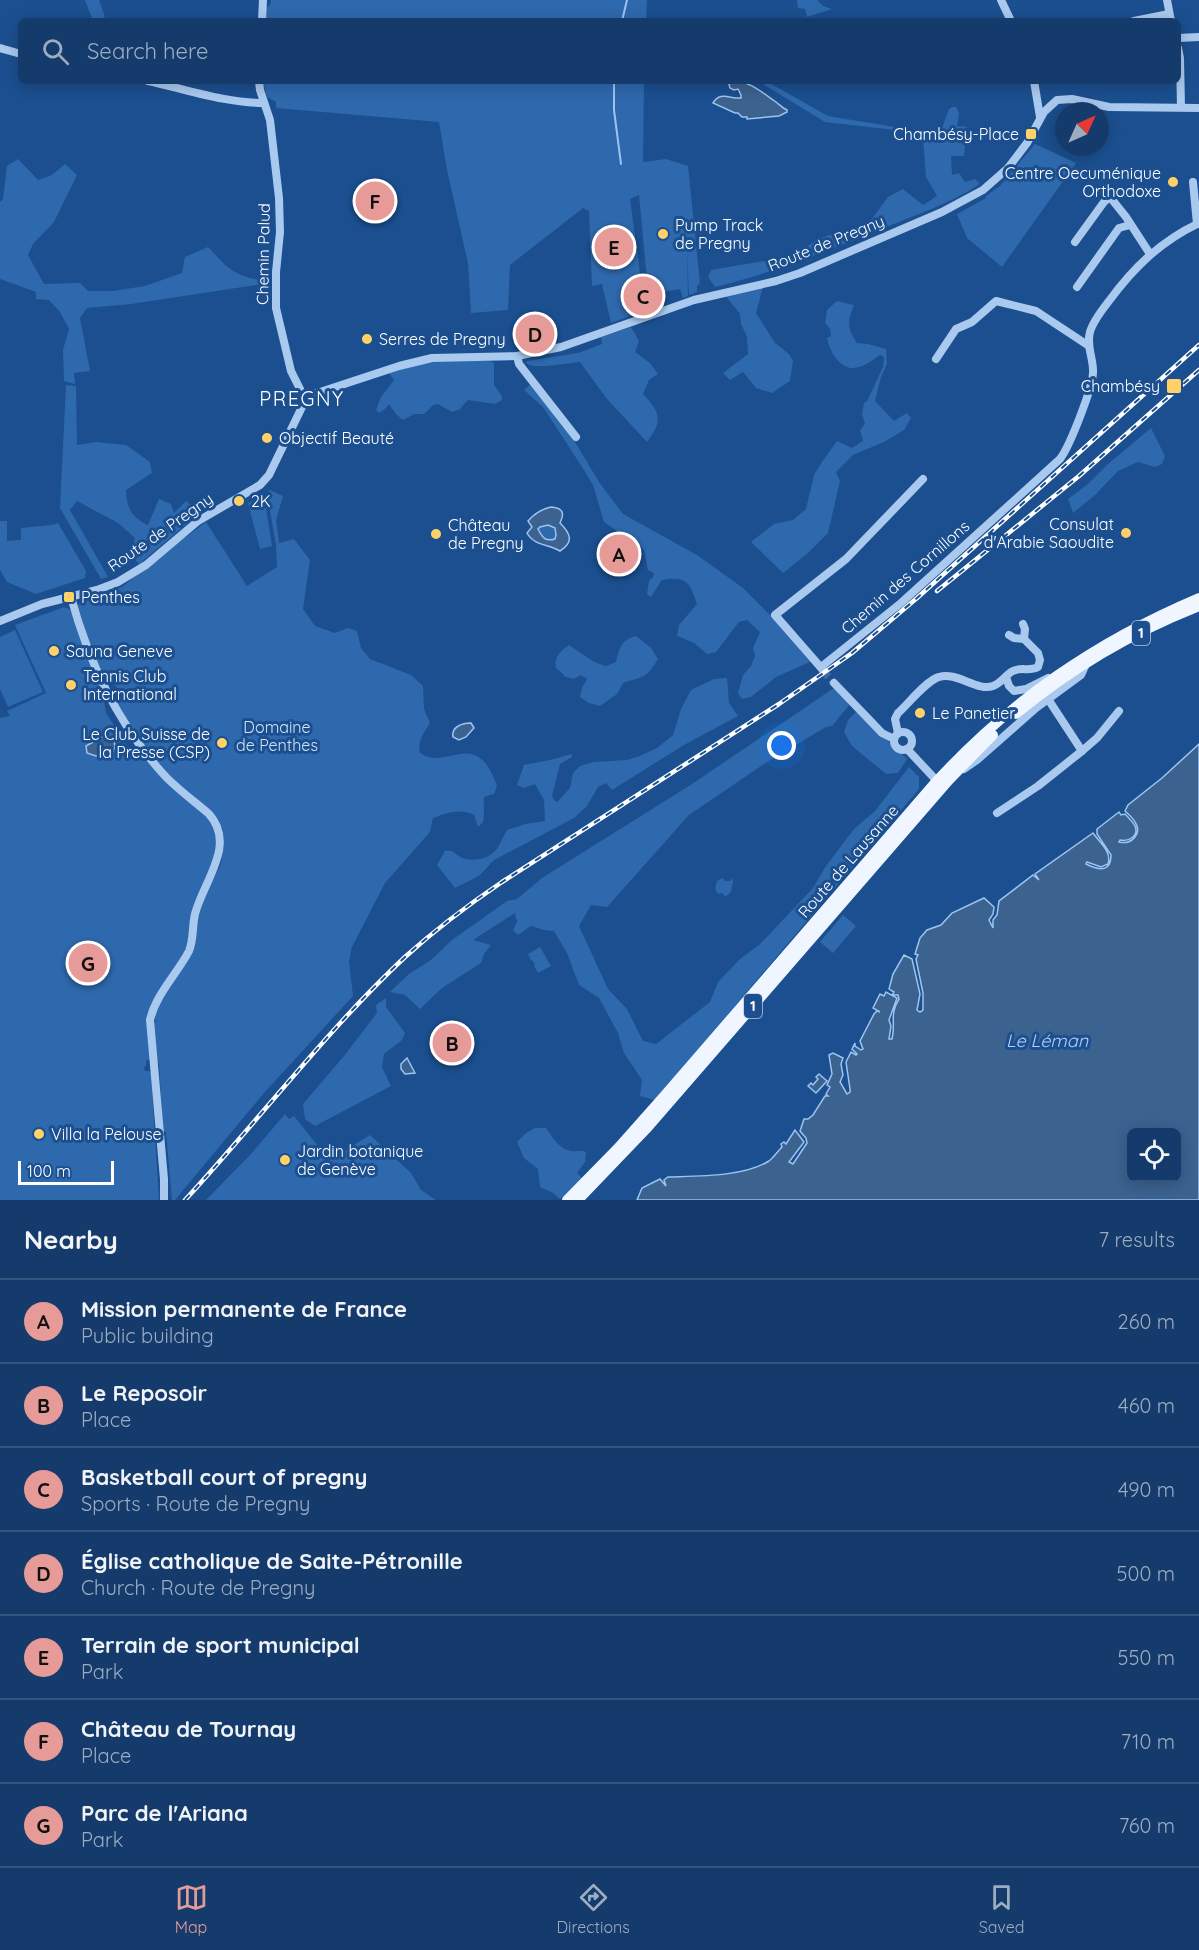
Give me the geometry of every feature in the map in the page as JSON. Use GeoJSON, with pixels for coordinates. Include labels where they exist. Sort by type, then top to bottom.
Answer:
{"type":"FeatureCollection","features":[{"type":"Feature","properties":{"kind":"main road","name":"Route de Lausanne"},"geometry":{"type":"LineString","coordinates":[[578,1200],[660,1113],[940,783],[992,726],[1060,672],[1138,626],[1199,598]]}},
{"type":"Feature","properties":{"kind":"main road","name":"Route de Lausanne"},"geometry":{"type":"LineString","coordinates":[[567,1200],[650,1113],[926,794],[958,770],[1019,712],[1044,692],[1086,664],[1143,631],[1199,606]]}},
{"type":"Feature","properties":{"kind":"street"},"geometry":{"type":"LineString","coordinates":[[1000,0],[1009,18]]}},
{"type":"Feature","properties":{"kind":"street"},"geometry":{"type":"LineString","coordinates":[[1167,0],[1170,17]]}},
{"type":"Feature","properties":{"kind":"street"},"geometry":{"type":"LineString","coordinates":[[262,18],[263,1]]}},
{"type":"Feature","properties":{"kind":"street"},"geometry":{"type":"LineString","coordinates":[[1181,38],[1199,37]]}},
{"type":"Feature","properties":{"kind":"street"},"geometry":{"type":"LineString","coordinates":[[0,48],[18,53]]}},
{"type":"Feature","properties":{"kind":"street"},"geometry":{"type":"LineString","coordinates":[[161,84],[215,97],[264,103]]}},
{"type":"Feature","properties":{"kind":"street","name":"Chemin Palud"},"geometry":{"type":"LineString","coordinates":[[259,84],[270,120],[279,198],[280,232],[276,272],[276,308],[291,371],[306,401]]}},
{"type":"Feature","properties":{"kind":"street"},"geometry":{"type":"LineString","coordinates":[[1034,84],[1040,117]]}},
{"type":"Feature","properties":{"kind":"street"},"geometry":{"type":"LineString","coordinates":[[1181,84],[1181,107]]}},
{"type":"Feature","properties":{"kind":"street"},"geometry":{"type":"LineString","coordinates":[[1040,117],[1053,102],[1066,98],[1109,107],[1199,108]]}},
{"type":"Feature","properties":{"kind":"street","name":"Route de Pregny"},"geometry":{"type":"LineString","coordinates":[[0,621],[33,608],[107,587],[131,575],[198,521],[260,486],[269,474],[306,401],[314,394],[399,366],[432,358],[517,356],[572,343],[694,300],[776,281],[800,273],[942,212],[983,190],[999,178],[1023,148],[1040,117]]}},
{"type":"Feature","properties":{"kind":"street"},"geometry":{"type":"LineString","coordinates":[[1193,182],[1198,223]]}},
{"type":"Feature","properties":{"kind":"street"},"geometry":{"type":"LineString","coordinates":[[1075,242],[1110,197],[1150,254]]}},
{"type":"Feature","properties":{"kind":"street","name":"Chemin des Cornillons"},"geometry":{"type":"LineString","coordinates":[[923,479],[846,559],[775,615],[822,669],[893,610],[1060,459],[1069,445],[1094,372],[1089,333],[1096,319],[1119,287],[1150,254],[1198,223]]}},
{"type":"Feature","properties":{"kind":"street"},"geometry":{"type":"LineString","coordinates":[[1077,287],[1119,228],[1130,225]]}},
{"type":"Feature","properties":{"kind":"street"},"geometry":{"type":"LineString","coordinates":[[936,359],[956,329],[972,322],[996,301],[1035,311],[1089,346]]}},
{"type":"Feature","properties":{"kind":"street"},"geometry":{"type":"LineString","coordinates":[[517,356],[519,364],[576,437]]}},
{"type":"Feature","properties":{"kind":"street"},"geometry":{"type":"LineString","coordinates":[[71,597],[91,656],[113,704],[131,733],[171,782],[214,820],[219,832],[218,856],[195,914],[190,949],[169,981],[152,1014],[151,1038],[164,1200]]}},
{"type":"Feature","properties":{"kind":"street"},"geometry":{"type":"LineString","coordinates":[[1023,624],[1024,639]]}},
{"type":"Feature","properties":{"kind":"street"},"geometry":{"type":"LineString","coordinates":[[834,683],[882,733],[896,736],[904,732],[911,737],[912,744],[907,749],[898,749],[895,744],[896,736],[895,719],[898,713],[938,677],[951,676],[986,687],[996,685],[1012,671],[1031,670],[1039,665],[1040,657],[1024,639],[1009,635]]}},
{"type":"Feature","properties":{"kind":"street","name":"Route de Lausanne"},"geometry":{"type":"LineString","coordinates":[[958,770],[964,769],[977,760],[1018,722],[1081,675],[1086,664]]}},
{"type":"Feature","properties":{"kind":"street"},"geometry":{"type":"LineString","coordinates":[[1006,677],[1008,686],[1014,691],[1026,689],[1060,672]]}},
{"type":"Feature","properties":{"kind":"street"},"geometry":{"type":"LineString","coordinates":[[1048,699],[1082,751]]}},
{"type":"Feature","properties":{"kind":"street"},"geometry":{"type":"LineString","coordinates":[[997,813],[1038,786],[1082,751],[1097,738],[1119,711]]}},
{"type":"Feature","properties":{"kind":"street"},"geometry":{"type":"LineString","coordinates":[[907,749],[940,783]]}},
{"type":"Feature","properties":{"kind":"street"},"geometry":{"type":"LineString","coordinates":[[923,767],[926,794]]}},
{"type":"Feature","properties":{"kind":"green space"},"geometry":{"type":"Polygon","coordinates":[[[85,0],[99,0],[105,17],[92,18],[85,0]]]}},
{"type":"Feature","properties":{"kind":"green space"},"geometry":{"type":"Polygon","coordinates":[[[271,0],[647,0],[646,18],[265,18],[266,8],[270,5],[271,0]]]}},
{"type":"Feature","properties":{"kind":"green space"},"geometry":{"type":"Polygon","coordinates":[[[797,0],[817,0],[823,6],[832,9],[807,17],[805,9],[798,8],[797,0]]]}},
{"type":"Feature","properties":{"kind":"green space"},"geometry":{"type":"Polygon","coordinates":[[[264,84],[644,84],[643,162],[666,159],[688,166],[700,283],[697,286],[697,292],[689,295],[687,250],[688,296],[683,298],[680,289],[658,293],[657,306],[611,323],[602,284],[592,286],[589,211],[583,208],[510,265],[508,310],[471,313],[468,263],[447,170],[439,122],[276,108],[276,102],[267,97],[264,84]],[[639,195],[630,199],[642,288],[646,285],[639,195]]]}},
{"type":"Feature","properties":{"kind":"green space"},"geometry":{"type":"Polygon","coordinates":[[[763,84],[771,84],[828,116],[919,131],[941,131],[949,109],[956,107],[959,113],[957,126],[967,127],[964,156],[951,156],[952,175],[959,173],[965,182],[975,179],[980,184],[933,208],[821,253],[715,287],[708,277],[711,270],[782,258],[799,252],[829,235],[842,233],[869,223],[888,197],[903,189],[923,205],[937,196],[926,177],[923,138],[895,130],[825,122],[763,84]]]}},
{"type":"Feature","properties":{"kind":"green space"},"geometry":{"type":"Polygon","coordinates":[[[1035,144],[1055,153],[1055,156],[1061,156],[1076,163],[1002,267],[967,238],[957,214],[986,198],[1000,186],[1035,144]]]}},
{"type":"Feature","properties":{"kind":"green space"},"geometry":{"type":"Polygon","coordinates":[[[18,159],[38,180],[52,175],[65,164],[77,175],[54,222],[33,244],[28,255],[44,284],[80,283],[88,291],[113,291],[145,286],[182,273],[185,257],[208,247],[231,270],[262,280],[263,284],[131,304],[87,308],[80,318],[90,371],[74,373],[75,384],[64,381],[63,350],[69,329],[60,312],[49,300],[36,299],[36,292],[0,279],[0,202],[3,199],[7,166],[18,159]]]}},
{"type":"Feature","properties":{"kind":"green space"},"geometry":{"type":"Polygon","coordinates":[[[763,287],[756,313],[775,343],[789,354],[793,361],[790,381],[772,393],[756,388],[743,372],[730,380],[723,373],[748,354],[747,337],[741,324],[740,314],[725,295],[763,287]]]}},
{"type":"Feature","properties":{"kind":"green space"},"geometry":{"type":"Polygon","coordinates":[[[837,301],[854,305],[849,325],[857,343],[886,349],[887,364],[875,401],[894,421],[907,413],[911,418],[904,430],[884,442],[853,455],[836,472],[840,481],[828,533],[783,573],[751,542],[774,524],[793,520],[806,509],[814,475],[837,441],[852,448],[863,441],[860,430],[865,424],[862,414],[864,403],[883,367],[884,357],[880,355],[865,365],[853,368],[842,364],[834,355],[827,338],[831,336],[830,329],[825,323],[827,310],[837,301]]]}},
{"type":"Feature","properties":{"kind":"green space"},"geometry":{"type":"Polygon","coordinates":[[[631,327],[639,341],[635,352],[650,363],[658,374],[649,380],[643,394],[658,417],[656,428],[647,442],[607,399],[580,362],[544,366],[526,363],[578,353],[602,344],[601,337],[631,327]]]}},
{"type":"Feature","properties":{"kind":"green space"},"geometry":{"type":"Polygon","coordinates":[[[452,360],[494,363],[494,385],[502,396],[502,400],[495,404],[468,400],[460,409],[452,412],[438,404],[433,405],[424,414],[414,414],[403,420],[389,404],[379,413],[376,410],[381,397],[394,380],[389,373],[419,364],[452,360]]]}},
{"type":"Feature","properties":{"kind":"green space"},"geometry":{"type":"Polygon","coordinates":[[[531,384],[575,442],[599,482],[623,514],[697,555],[743,588],[774,619],[810,662],[776,677],[751,697],[742,699],[738,693],[743,675],[751,666],[755,656],[753,648],[760,632],[747,620],[739,622],[716,652],[707,654],[694,643],[677,636],[679,625],[697,604],[692,590],[682,580],[670,579],[662,580],[651,597],[647,594],[649,581],[654,573],[648,570],[644,550],[633,539],[604,522],[593,485],[543,407],[524,390],[531,384]]]}},
{"type":"Feature","properties":{"kind":"green space"},"geometry":{"type":"Polygon","coordinates":[[[66,385],[76,386],[77,445],[96,442],[126,445],[150,462],[152,473],[126,490],[127,502],[134,515],[148,525],[159,499],[171,504],[174,513],[186,501],[197,515],[139,564],[133,549],[135,538],[118,523],[77,501],[70,510],[108,577],[101,579],[60,508],[66,385]]]}},
{"type":"Feature","properties":{"kind":"green space"},"geometry":{"type":"Polygon","coordinates":[[[1151,428],[1165,456],[1162,464],[1155,467],[1138,462],[1118,471],[1095,495],[1073,513],[1068,499],[1151,428]]]}},
{"type":"Feature","properties":{"kind":"green space","name":"Domaine de Penthes"},"geometry":{"type":"Polygon","coordinates":[[[270,490],[283,496],[276,520],[279,543],[294,539],[310,560],[303,609],[315,626],[335,633],[348,628],[357,631],[361,648],[370,659],[411,675],[423,686],[424,709],[430,723],[420,741],[420,753],[440,758],[471,754],[480,758],[489,768],[497,786],[494,794],[484,797],[483,822],[478,827],[474,815],[464,812],[448,813],[433,818],[430,832],[385,883],[352,947],[349,961],[353,996],[264,1093],[175,1200],[172,1200],[166,1132],[163,1130],[159,1064],[155,1059],[153,1024],[156,1021],[153,1017],[181,968],[205,895],[221,864],[223,831],[218,818],[177,783],[135,733],[114,699],[121,692],[100,670],[90,649],[78,605],[82,600],[122,587],[182,538],[206,522],[247,586],[277,567],[276,545],[267,494],[270,490]]]}},
{"type":"Feature","properties":{"kind":"green space"},"geometry":{"type":"Polygon","coordinates":[[[264,496],[272,546],[260,549],[248,503],[264,496]]]}},
{"type":"Feature","properties":{"kind":"green space"},"geometry":{"type":"Polygon","coordinates":[[[0,521],[7,521],[7,541],[21,540],[21,528],[58,523],[86,571],[85,578],[36,594],[7,582],[0,570],[0,521]]]}},
{"type":"Feature","properties":{"kind":"green space"},"geometry":{"type":"Polygon","coordinates":[[[546,525],[554,527],[555,539],[546,539],[541,534],[538,529],[546,525]]]}},
{"type":"Feature","properties":{"kind":"green space"},"geometry":{"type":"Polygon","coordinates":[[[64,607],[71,610],[102,690],[106,713],[126,744],[136,756],[144,755],[213,822],[217,841],[211,870],[193,907],[187,946],[151,1009],[151,1059],[146,1061],[144,1068],[145,1071],[151,1073],[159,1200],[0,1200],[0,718],[10,716],[7,711],[46,693],[15,625],[64,607]]]}},
{"type":"Feature","properties":{"kind":"green space"},"geometry":{"type":"Polygon","coordinates":[[[15,630],[43,692],[8,707],[0,689],[0,637],[15,630]]]}},
{"type":"Feature","properties":{"kind":"green space"},"geometry":{"type":"Polygon","coordinates":[[[636,636],[651,648],[658,659],[647,674],[623,683],[617,694],[600,706],[580,697],[587,679],[581,675],[574,679],[566,677],[556,668],[557,657],[569,645],[594,662],[606,666],[616,662],[622,645],[631,637],[636,636]]]}},
{"type":"Feature","properties":{"kind":"green space"},"geometry":{"type":"Polygon","coordinates":[[[727,678],[729,703],[738,716],[684,745],[612,790],[606,783],[598,787],[587,806],[574,818],[494,860],[479,876],[455,888],[437,865],[445,851],[466,859],[484,858],[497,849],[507,830],[545,821],[544,800],[535,784],[524,788],[517,785],[524,765],[572,754],[572,757],[560,764],[552,796],[557,802],[570,788],[573,773],[580,766],[593,762],[627,760],[657,748],[673,735],[681,709],[691,690],[714,679],[727,678]]]}},
{"type":"Feature","properties":{"kind":"green space"},"geometry":{"type":"Polygon","coordinates":[[[834,688],[850,704],[832,726],[826,727],[767,762],[689,815],[607,907],[591,905],[579,926],[608,989],[627,1009],[643,1041],[656,1044],[710,1002],[718,982],[740,959],[760,944],[813,888],[826,866],[854,829],[875,811],[909,767],[919,777],[919,789],[655,1100],[640,1096],[642,1080],[624,1053],[618,1033],[599,998],[579,985],[567,953],[554,931],[531,926],[518,935],[513,930],[517,922],[515,913],[473,940],[491,945],[481,963],[442,988],[420,1009],[405,995],[390,992],[409,974],[431,960],[452,940],[507,901],[517,899],[542,878],[692,784],[834,688]]]}},
{"type":"Feature","properties":{"kind":"green space"},"geometry":{"type":"Polygon","coordinates":[[[857,711],[907,759],[898,773],[886,774],[852,746],[844,732],[848,720],[857,711]]]}},
{"type":"Feature","properties":{"kind":"green space"},"geometry":{"type":"Polygon","coordinates":[[[723,878],[725,881],[730,881],[732,878],[733,881],[731,892],[725,897],[723,893],[718,894],[715,889],[717,881],[723,878]]]}},
{"type":"Feature","properties":{"kind":"green space"},"geometry":{"type":"Polygon","coordinates":[[[843,915],[856,926],[833,953],[820,942],[843,915]]]}},
{"type":"Feature","properties":{"kind":"green space"},"geometry":{"type":"Polygon","coordinates":[[[540,947],[551,966],[538,973],[528,954],[540,947]]]}},
{"type":"Feature","properties":{"kind":"green space"},"geometry":{"type":"Polygon","coordinates":[[[386,998],[386,1007],[405,1033],[402,1040],[384,1054],[382,1067],[391,1086],[315,1126],[305,1119],[303,1104],[377,1013],[376,1005],[386,998]]]}},
{"type":"Feature","properties":{"kind":"green space","name":"Jardin botanique de Genève"},"geometry":{"type":"Polygon","coordinates":[[[285,1114],[289,1119],[294,1116],[325,1155],[333,1158],[370,1135],[411,1173],[421,1190],[436,1200],[206,1200],[251,1154],[285,1114]]]}},
{"type":"Feature","properties":{"kind":"green space"},"geometry":{"type":"Polygon","coordinates":[[[535,1128],[546,1128],[567,1150],[586,1152],[585,1162],[577,1173],[582,1178],[560,1199],[540,1187],[538,1169],[524,1158],[517,1142],[535,1128]]]}},
{"type":"Feature","properties":{"kind":"water"},"geometry":{"type":"Polygon","coordinates":[[[746,84],[755,88],[787,112],[779,116],[747,119],[747,117],[742,117],[738,113],[713,103],[722,96],[741,98],[738,89],[734,90],[729,85],[746,84]]]}},
{"type":"Feature","properties":{"kind":"water"},"geometry":{"type":"Polygon","coordinates":[[[551,507],[562,512],[560,523],[569,534],[569,541],[560,551],[538,543],[527,533],[532,527],[528,521],[538,512],[551,507]],[[548,525],[538,529],[544,538],[552,540],[556,535],[555,528],[548,525]]]}},
{"type":"Feature","properties":{"kind":"water"},"geometry":{"type":"Polygon","coordinates":[[[471,723],[474,728],[466,737],[459,740],[453,737],[458,726],[471,723]]]}},
{"type":"Feature","properties":{"kind":"water"},"geometry":{"type":"Polygon","coordinates":[[[102,737],[114,740],[115,747],[111,755],[96,756],[87,753],[86,746],[102,737]]]}},
{"type":"Feature","properties":{"kind":"water","name":"Le Léman"},"geometry":{"type":"Polygon","coordinates":[[[1199,744],[1199,1200],[637,1200],[642,1188],[660,1179],[666,1186],[664,1180],[668,1177],[720,1175],[758,1166],[773,1158],[782,1147],[781,1144],[784,1142],[786,1144],[795,1130],[804,1142],[789,1162],[793,1164],[807,1143],[800,1131],[804,1119],[813,1115],[825,1096],[828,1096],[826,1094],[830,1087],[827,1085],[832,1074],[829,1055],[833,1053],[843,1058],[841,1064],[843,1075],[840,1082],[847,1094],[850,1089],[846,1062],[851,1052],[857,1054],[852,1049],[855,1043],[855,1046],[863,1049],[860,1041],[874,1014],[877,1011],[880,1012],[873,1008],[880,994],[884,996],[886,992],[897,998],[889,1020],[891,1026],[889,1039],[892,1039],[893,1014],[899,999],[898,995],[892,995],[894,992],[889,989],[893,974],[904,955],[912,959],[920,994],[917,1010],[920,1012],[923,1010],[923,993],[916,959],[918,955],[915,954],[920,938],[927,930],[941,925],[952,913],[984,898],[994,907],[989,920],[993,928],[999,901],[1033,875],[1039,880],[1035,874],[1093,833],[1107,852],[1109,860],[1108,864],[1101,867],[1087,862],[1086,864],[1099,869],[1106,867],[1109,865],[1111,855],[1097,834],[1097,829],[1119,812],[1121,815],[1125,814],[1134,824],[1136,833],[1127,840],[1119,842],[1128,842],[1134,838],[1138,831],[1133,819],[1125,811],[1128,805],[1199,744]]]}},
{"type":"Feature","properties":{"kind":"water"},"geometry":{"type":"Polygon","coordinates":[[[407,1058],[415,1073],[405,1074],[401,1069],[401,1064],[407,1058]]]}},
{"type":"Feature","properties":{"kind":"water"},"geometry":{"type":"Polygon","coordinates":[[[819,1074],[827,1081],[816,1093],[808,1086],[811,1083],[813,1085],[819,1074]]]}},
{"type":"Feature","properties":{"kind":"waterway"},"geometry":{"type":"LineString","coordinates":[[623,18],[627,0]]}},
{"type":"Feature","properties":{"kind":"waterway"},"geometry":{"type":"LineString","coordinates":[[614,84],[614,110],[621,164]]}},
{"type":"Feature","properties":{"kind":"tunnel"},"geometry":{"type":"LineString","coordinates":[[823,671],[834,683]]}},
{"type":"Feature","properties":{"kind":"railway"},"geometry":{"type":"LineString","coordinates":[[185,1200],[320,1045],[376,985],[428,937],[502,882],[779,704],[852,653],[917,598],[1199,345]]}},
{"type":"Feature","properties":{"kind":"railway"},"geometry":{"type":"LineString","coordinates":[[937,591],[1079,476],[1199,370]]}},
{"type":"Feature","properties":{"kind":"place","name":"Chambésy-Place"},"geometry":{"type":"Point","coordinates":[1031,134]}},
{"type":"Feature","properties":{"kind":"place","name":"Centre Oecuménique Orthodoxe"},"geometry":{"type":"Point","coordinates":[1173,182]}},
{"type":"Feature","properties":{"kind":"place","name":"Château de Tournay"},"geometry":{"type":"Point","coordinates":[375,201]}},
{"type":"Feature","properties":{"kind":"place","name":"Pump Track de Pregny"},"geometry":{"type":"Point","coordinates":[663,234]}},
{"type":"Feature","properties":{"kind":"place","name":"Terrain de sport municipal"},"geometry":{"type":"Point","coordinates":[614,247]}},
{"type":"Feature","properties":{"kind":"place","name":"Basketball court of pregny"},"geometry":{"type":"Point","coordinates":[643,296]}},
{"type":"Feature","properties":{"kind":"place","name":"Église catholique de Saite-Pétronille"},"geometry":{"type":"Point","coordinates":[535,334]}},
{"type":"Feature","properties":{"kind":"place","name":"Serres de Pregny"},"geometry":{"type":"Point","coordinates":[367,339]}},
{"type":"Feature","properties":{"kind":"place","name":"Chambésy"},"geometry":{"type":"Point","coordinates":[1174,386]}},
{"type":"Feature","properties":{"kind":"place","name":"Objectif Beauté"},"geometry":{"type":"Point","coordinates":[267,438]}},
{"type":"Feature","properties":{"kind":"place","name":"2K"},"geometry":{"type":"Point","coordinates":[239,501]}},
{"type":"Feature","properties":{"kind":"place","name":"Consulat d'Arabie Saoudite"},"geometry":{"type":"Point","coordinates":[1126,533]}},
{"type":"Feature","properties":{"kind":"place","name":"Château de Pregny"},"geometry":{"type":"Point","coordinates":[436,534]}},
{"type":"Feature","properties":{"kind":"place","name":"Mission permanente de France"},"geometry":{"type":"Point","coordinates":[619,554]}},
{"type":"Feature","properties":{"kind":"place","name":"Penthes"},"geometry":{"type":"Point","coordinates":[69,597]}},
{"type":"Feature","properties":{"kind":"place","name":"Sauna Geneve"},"geometry":{"type":"Point","coordinates":[54,651]}},
{"type":"Feature","properties":{"kind":"place","name":"Tennis Club International"},"geometry":{"type":"Point","coordinates":[71,685]}},
{"type":"Feature","properties":{"kind":"place","name":"Le Panetier"},"geometry":{"type":"Point","coordinates":[920,713]}},
{"type":"Feature","properties":{"kind":"place","name":"Le Club Suisse de la Presse (CSP)"},"geometry":{"type":"Point","coordinates":[222,743]}},
{"type":"Feature","properties":{"kind":"place","name":"Parc de l'Ariana"},"geometry":{"type":"Point","coordinates":[88,963]}},
{"type":"Feature","properties":{"kind":"place","name":"Le Reposoir"},"geometry":{"type":"Point","coordinates":[452,1043]}},
{"type":"Feature","properties":{"kind":"place","name":"Villa la Pelouse"},"geometry":{"type":"Point","coordinates":[39,1134]}},
{"type":"Feature","properties":{"kind":"place","name":"Jardin botanique de Genève"},"geometry":{"type":"Point","coordinates":[285,1160]}},
{"type":"Feature","properties":{"kind":"district","name":"PREGNY"},"geometry":{"type":"Point","coordinates":[302,399]}}]}
